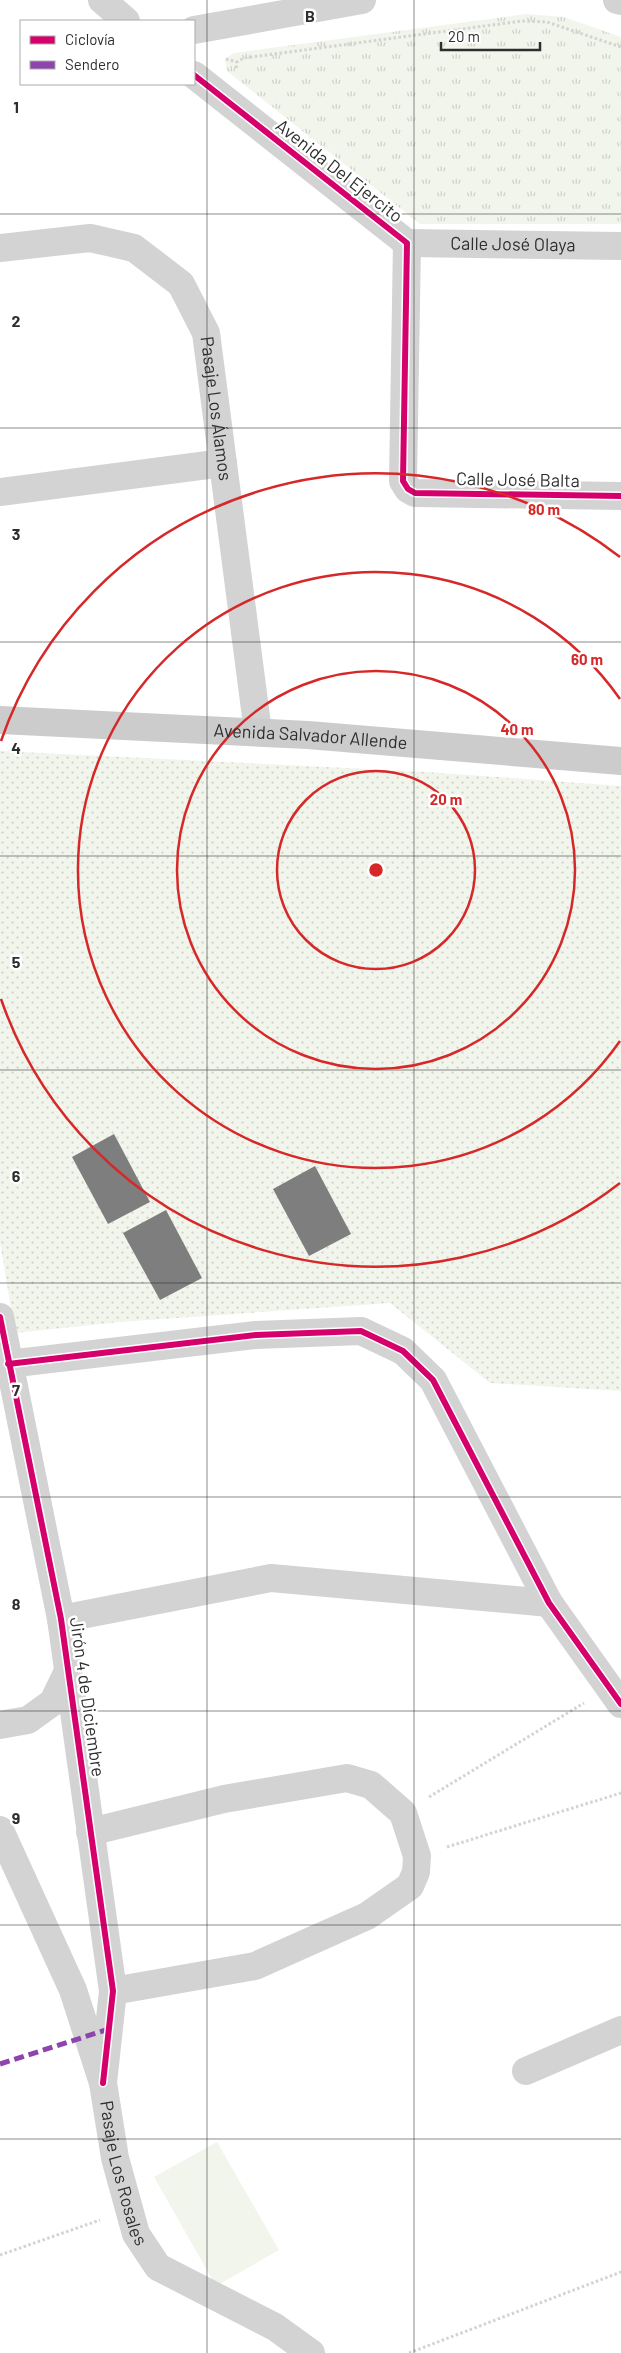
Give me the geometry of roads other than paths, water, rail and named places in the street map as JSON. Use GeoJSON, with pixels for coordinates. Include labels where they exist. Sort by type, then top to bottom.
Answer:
{"type":"FeatureCollection","features":[{"type":"Feature","properties":{"kind":"street"},"geometry":{"type":"LineString","coordinates":[[102,0],[125,20]]}},
{"type":"Feature","properties":{"kind":"street"},"geometry":{"type":"LineString","coordinates":[[195,30],[362,0]]}},
{"type":"Feature","properties":{"kind":"street"},"geometry":{"type":"LineString","coordinates":[[617,0],[621,1]]}},
{"type":"Feature","properties":{"kind":"street","name":"Avenida Del Ejercito"},"geometry":{"type":"LineString","coordinates":[[195,75],[407,243],[403,481],[408,489],[415,493]]}},
{"type":"Feature","properties":{"kind":"street","name":"Pasaje Los Álamos"},"geometry":{"type":"LineString","coordinates":[[0,248],[90,238],[134,248],[181,284],[206,333],[258,732]]}},
{"type":"Feature","properties":{"kind":"street","name":"Calle José Olaya"},"geometry":{"type":"LineString","coordinates":[[407,243],[621,246]]}},
{"type":"Feature","properties":{"kind":"street"},"geometry":{"type":"LineString","coordinates":[[0,492],[223,463]]}},
{"type":"Feature","properties":{"kind":"street","name":"Calle José Balta"},"geometry":{"type":"LineString","coordinates":[[415,493],[621,496]]}},
{"type":"Feature","properties":{"kind":"street","name":"Avenida Salvador Allende"},"geometry":{"type":"LineString","coordinates":[[0,720],[258,732],[621,761]]}},
{"type":"Feature","properties":{"kind":"street","name":"Jirón 4 de Diciembre"},"geometry":{"type":"LineString","coordinates":[[0,1317],[61,1619],[113,1991],[103,2083]]}},
{"type":"Feature","properties":{"kind":"street"},"geometry":{"type":"LineString","coordinates":[[8,1364],[256,1335],[361,1331],[403,1351],[433,1380],[549,1603],[615,1696]]}},
{"type":"Feature","properties":{"kind":"street"},"geometry":{"type":"LineString","coordinates":[[61,1619],[271,1578],[549,1603]]}},
{"type":"Feature","properties":{"kind":"street"},"geometry":{"type":"LineString","coordinates":[[0,1725],[28,1720],[53,1702],[68,1671]]}},
{"type":"Feature","properties":{"kind":"street"},"geometry":{"type":"LineString","coordinates":[[90,1832],[224,1799],[347,1778],[371,1784],[403,1812],[417,1856],[416,1872],[410,1886],[367,1916],[255,1966],[113,1991]]}},
{"type":"Feature","properties":{"kind":"street","name":"Pasaje Los Rosales"},"geometry":{"type":"LineString","coordinates":[[0,1830],[72,1990],[103,2083],[115,2158],[136,2234],[158,2268],[275,2327],[311,2353]]}},
{"type":"Feature","properties":{"kind":"street"},"geometry":{"type":"LineString","coordinates":[[526,2071],[621,2030]]}}]}
